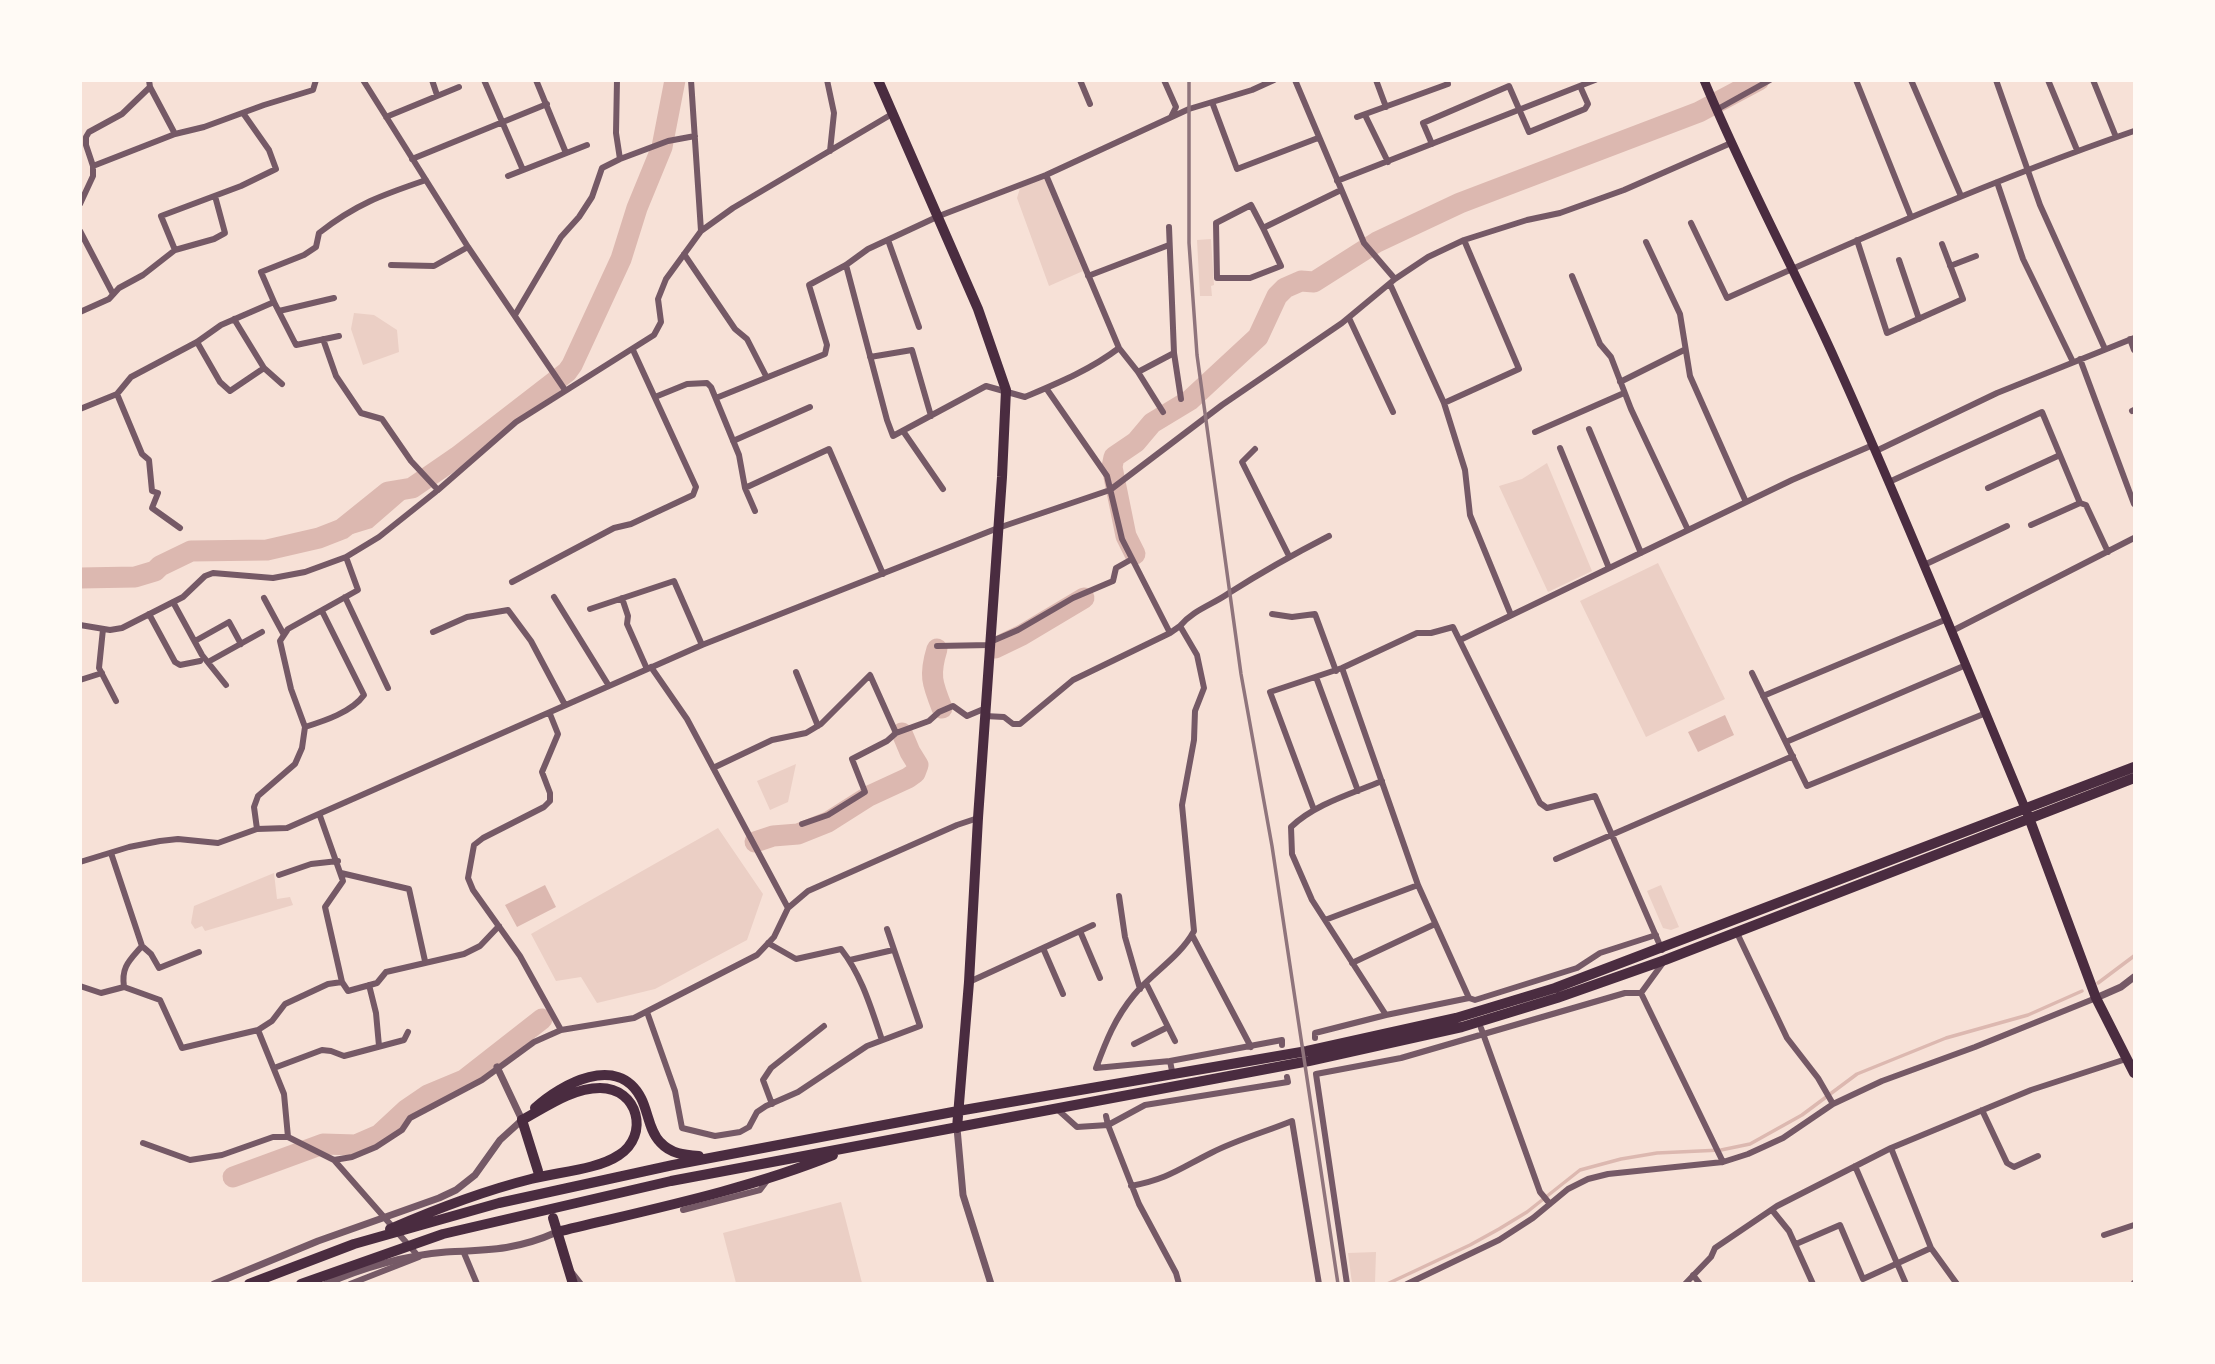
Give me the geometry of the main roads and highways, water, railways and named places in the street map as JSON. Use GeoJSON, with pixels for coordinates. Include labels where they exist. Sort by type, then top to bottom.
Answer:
{"type":"FeatureCollection","features":[{"type":"Feature","properties":{"kind":"main road"},"geometry":{"type":"LineString","coordinates":[[878,80],[978,309],[1006,390],[970,982],[957,1128]]}},
{"type":"Feature","properties":{"kind":"main road"},"geometry":{"type":"LineString","coordinates":[[1704,80],[1889,482],[2029,818],[2095,998],[2134,1073]]}},
{"type":"Feature","properties":{"kind":"main road"},"geometry":{"type":"LineString","coordinates":[[1308,1056],[1505,1004],[1662,948],[2134,767]]}},
{"type":"Feature","properties":{"kind":"main road"},"geometry":{"type":"LineString","coordinates":[[354,1244],[499,1203],[674,1165],[958,1111],[1291,1059],[1462,1027],[1558,998],[1665,960],[2134,778]]}},
{"type":"Feature","properties":{"kind":"main road"},"geometry":{"type":"LineString","coordinates":[[300,1283],[443,1234],[671,1181],[1056,1109],[1291,1059]]}},
{"type":"Feature","properties":{"kind":"main road"},"geometry":{"type":"LineString","coordinates":[[522,1120],[549,1095],[573,1082],[607,1074],[631,1085],[639,1095],[658,1141],[670,1150],[684,1155],[723,1157]]}},
{"type":"Feature","properties":{"kind":"main road"},"geometry":{"type":"LineString","coordinates":[[249,1283],[354,1244],[445,1205],[529,1179],[604,1162],[619,1155],[635,1137],[638,1122],[635,1109],[628,1098],[602,1087],[579,1090],[522,1120]]}},
{"type":"Feature","properties":{"kind":"main road"},"geometry":{"type":"LineString","coordinates":[[522,1120],[538,1171]]}},
{"type":"Feature","properties":{"kind":"main road"},"geometry":{"type":"LineString","coordinates":[[557,1232],[662,1207],[771,1176],[853,1147]]}},
{"type":"Feature","properties":{"kind":"main road"},"geometry":{"type":"LineString","coordinates":[[553,1218],[573,1283]]}},
{"type":"Feature","properties":{"kind":"waterway"},"geometry":{"type":"LineString","coordinates":[[80,578],[135,577],[155,571],[191,551],[267,550],[319,538],[342,529],[388,492],[412,488],[457,457],[567,372],[621,259],[637,208],[662,147],[675,80]]}},
{"type":"Feature","properties":{"kind":"waterway"},"geometry":{"type":"LineString","coordinates":[[1135,554],[1126,536],[1112,467],[1114,457],[1136,442],[1152,423],[1190,400],[1258,337],[1277,296],[1285,288],[1301,281],[1314,282],[1377,242],[1460,203],[1699,112],[1759,80]]}},
{"type":"Feature","properties":{"kind":"waterway"},"geometry":{"type":"LineString","coordinates":[[995,648],[1084,598]]}},
{"type":"Feature","properties":{"kind":"waterway"},"geometry":{"type":"LineString","coordinates":[[937,649],[933,679],[942,708]]}},
{"type":"Feature","properties":{"kind":"waterway"},"geometry":{"type":"LineString","coordinates":[[755,842],[773,836],[798,834],[828,822],[869,796],[915,773],[918,765],[902,733]]}},
{"type":"Feature","properties":{"kind":"waterway"},"geometry":{"type":"LineString","coordinates":[[2098,983],[2134,956]]}},
{"type":"Feature","properties":{"kind":"waterway"},"geometry":{"type":"LineString","coordinates":[[1387,1284],[1499,1229],[1527,1212],[1580,1170],[1657,1153],[1721,1150],[1750,1144],[1802,1115],[1857,1074],[1946,1038],[2028,1015],[2082,991]]}},
{"type":"Feature","properties":{"kind":"waterway"},"geometry":{"type":"LineString","coordinates":[[233,1177],[323,1144],[356,1145],[379,1135],[406,1110],[428,1095],[464,1080],[542,1019]]}},
{"type":"Feature","properties":{"kind":"railway"},"geometry":{"type":"LineString","coordinates":[[1189,80],[1189,243],[1197,355],[1241,674],[1272,846],[1338,1284]]}}]}
